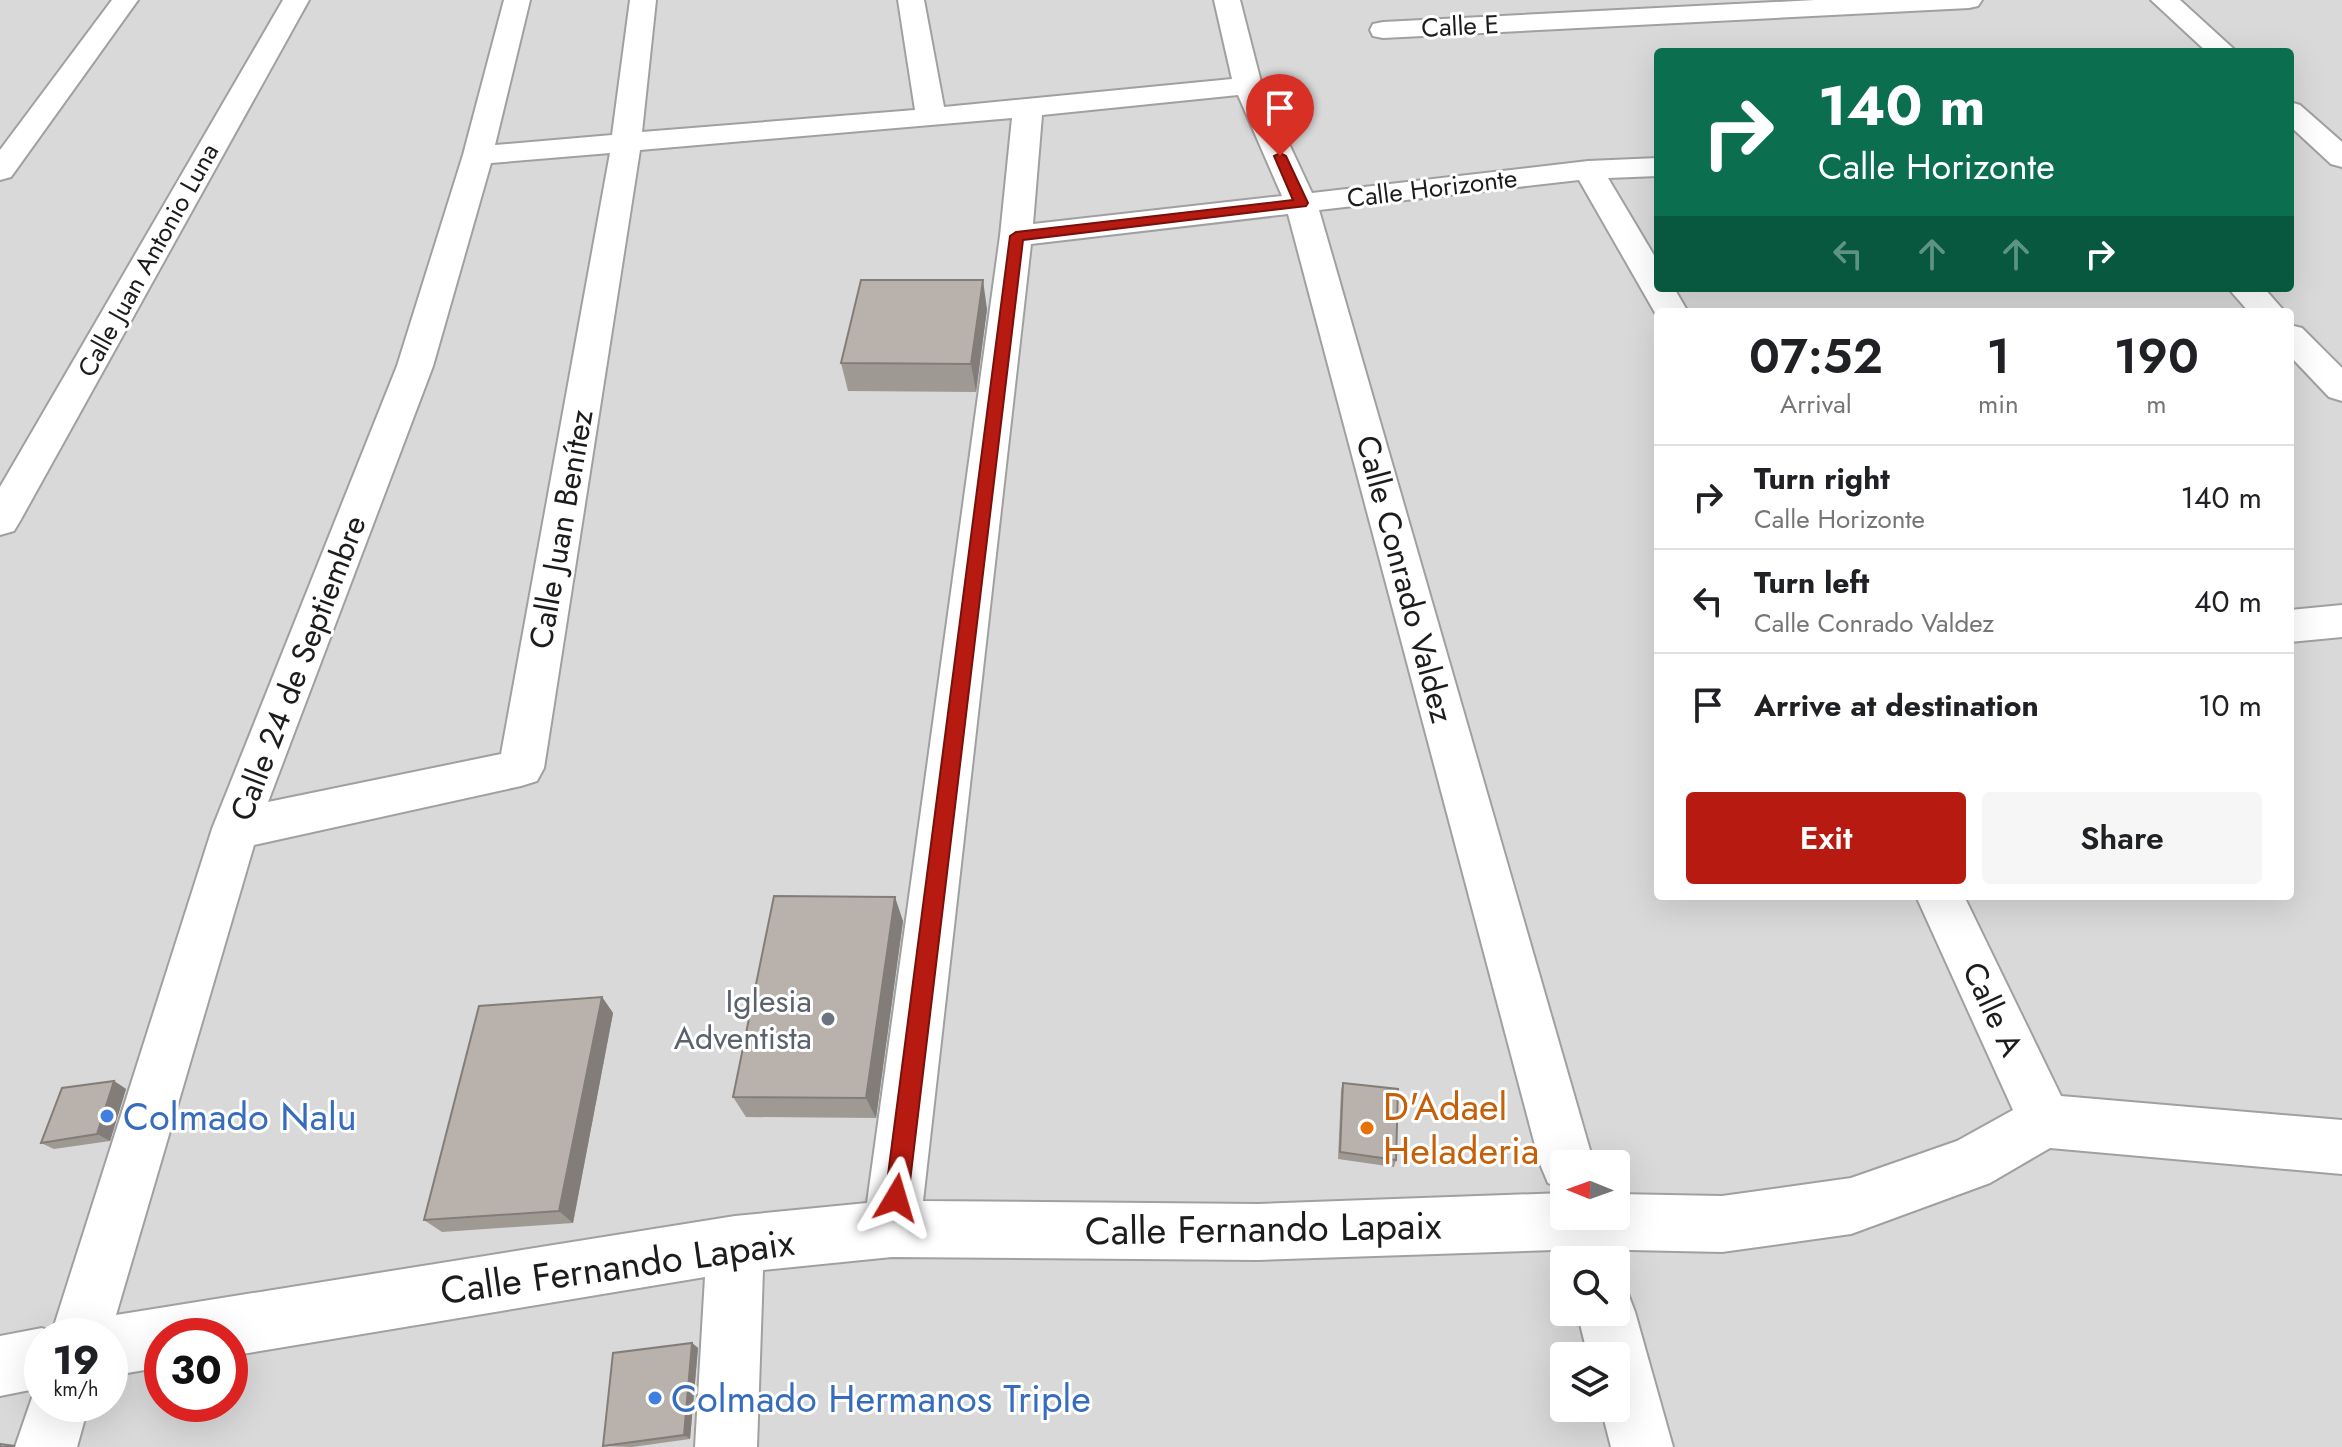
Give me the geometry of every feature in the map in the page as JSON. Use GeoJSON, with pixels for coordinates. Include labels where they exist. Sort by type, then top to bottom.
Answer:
{"type":"FeatureCollection","features":[{"type":"Feature","properties":{"kind":"street"},"geometry":{"type":"LineString","coordinates":[[0,171],[14,132],[125,0]]}},
{"type":"Feature","properties":{"kind":"street","name":"Calle Juan Antonio Luna"},"geometry":{"type":"LineString","coordinates":[[0,521],[296,0]]}},
{"type":"Feature","properties":{"kind":"street","name":"Calle 24 de Septiembre"},"geometry":{"type":"LineString","coordinates":[[86,1318],[235,829],[415,366],[478,155],[517,0]]}},
{"type":"Feature","properties":{"kind":"street","name":"Calle Juan Benítez"},"geometry":{"type":"LineString","coordinates":[[235,829],[521,768],[626,144],[643,0]]}},
{"type":"Feature","properties":{"kind":"street"},"geometry":{"type":"LineString","coordinates":[[911,0],[931,117]]}},
{"type":"Feature","properties":{"kind":"street","name":"Calle Conrado Valdez"},"geometry":{"type":"LineString","coordinates":[[1227,0],[1248,86],[1301,203],[1563,1150]]}},
{"type":"Feature","properties":{"kind":"street","name":"Calle E"},"geometry":{"type":"LineString","coordinates":[[1383,30],[1742,5],[1969,0]]}},
{"type":"Feature","properties":{"kind":"street"},"geometry":{"type":"LineString","coordinates":[[2164,0],[2218,48]]}},
{"type":"Feature","properties":{"kind":"street"},"geometry":{"type":"LineString","coordinates":[[478,155],[931,117],[1248,86]]}},
{"type":"Feature","properties":{"kind":"street"},"geometry":{"type":"LineString","coordinates":[[892,1229],[1016,236],[1028,107]]}},
{"type":"Feature","properties":{"kind":"street"},"geometry":{"type":"LineString","coordinates":[[2297,125],[2342,129]]}},
{"type":"Feature","properties":{"kind":"street"},"geometry":{"type":"LineString","coordinates":[[2297,125],[2342,158]]}},
{"type":"Feature","properties":{"kind":"street","name":"Calle Horizonte"},"geometry":{"type":"LineString","coordinates":[[1016,236],[1588,170],[1654,167]]}},
{"type":"Feature","properties":{"kind":"street"},"geometry":{"type":"LineString","coordinates":[[1588,170],[1654,283]]}},
{"type":"Feature","properties":{"kind":"street"},"geometry":{"type":"LineString","coordinates":[[2249,292],[2264,308]]}},
{"type":"Feature","properties":{"kind":"street"},"geometry":{"type":"LineString","coordinates":[[2296,349],[2342,389]]}},
{"type":"Feature","properties":{"kind":"street"},"geometry":{"type":"LineString","coordinates":[[2294,626],[2342,621]]}},
{"type":"Feature","properties":{"kind":"street","name":"Calle A"},"geometry":{"type":"LineString","coordinates":[[1942,900],[2045,1121]]}},
{"type":"Feature","properties":{"kind":"street"},"geometry":{"type":"LineString","coordinates":[[2045,1121],[2342,1147]]}},
{"type":"Feature","properties":{"kind":"street","name":"Calle Fernando Lapaix"},"geometry":{"type":"LineString","coordinates":[[248,1323],[735,1244],[892,1229],[1586,1232],[1722,1224],[1851,1206],[1971,1164],[2045,1121]]}},
{"type":"Feature","properties":{"kind":"street"},"geometry":{"type":"LineString","coordinates":[[726,1447],[735,1244]]}},
{"type":"Feature","properties":{"kind":"street"},"geometry":{"type":"LineString","coordinates":[[1610,1326],[1642,1447]]}},
{"type":"Feature","properties":{"kind":"street"},"geometry":{"type":"LineString","coordinates":[[0,1366],[24,1361]]}},
{"type":"Feature","properties":{"kind":"street"},"geometry":{"type":"LineString","coordinates":[[46,1447],[54,1422]]}},
{"type":"Feature","properties":{"kind":"shaded area"},"geometry":{"type":"Polygon","coordinates":[[[0,0],[2342,0],[2342,1447],[0,1447],[0,0]]]}},
{"type":"Feature","properties":{"kind":"building"},"geometry":{"type":"Polygon","coordinates":[[[861,280],[983,280],[971,364],[841,363],[861,280]]]}},
{"type":"Feature","properties":{"kind":"building","name":"Iglesia Adventista"},"geometry":{"type":"Polygon","coordinates":[[[774,896],[895,897],[866,1098],[733,1097],[774,896]]]}},
{"type":"Feature","properties":{"kind":"building"},"geometry":{"type":"Polygon","coordinates":[[[602,997],[559,1211],[424,1220],[479,1006],[602,997]]]}},
{"type":"Feature","properties":{"kind":"building"},"geometry":{"type":"Polygon","coordinates":[[[114,1081],[97,1134],[41,1143],[62,1088],[114,1081]]]}},
{"type":"Feature","properties":{"kind":"building","name":"D'Adael Heladeria"},"geometry":{"type":"Polygon","coordinates":[[[1343,1083],[1398,1089],[1396,1160],[1340,1152],[1343,1083]]]}},
{"type":"Feature","properties":{"kind":"building","name":"Colmado Hermanos Triple"},"geometry":{"type":"Polygon","coordinates":[[[692,1343],[684,1435],[603,1446],[613,1353],[692,1343]]]}},
{"type":"Feature","properties":{"kind":"place","name":"Iglesia Adventista"},"geometry":{"type":"Point","coordinates":[828,1019]}},
{"type":"Feature","properties":{"kind":"place","name":"Colmado Nalu"},"geometry":{"type":"Point","coordinates":[107,1116]}},
{"type":"Feature","properties":{"kind":"place","name":"D'Adael Heladeria"},"geometry":{"type":"Point","coordinates":[1367,1128]}},
{"type":"Feature","properties":{"kind":"place","name":"Colmado Hermanos Triple"},"geometry":{"type":"Point","coordinates":[655,1398]}},
{"type":"Feature","properties":{"kind":"route"},"geometry":{"type":"LineString","coordinates":[[896,1198],[1016,236],[1301,203],[1280,156]]}}]}
